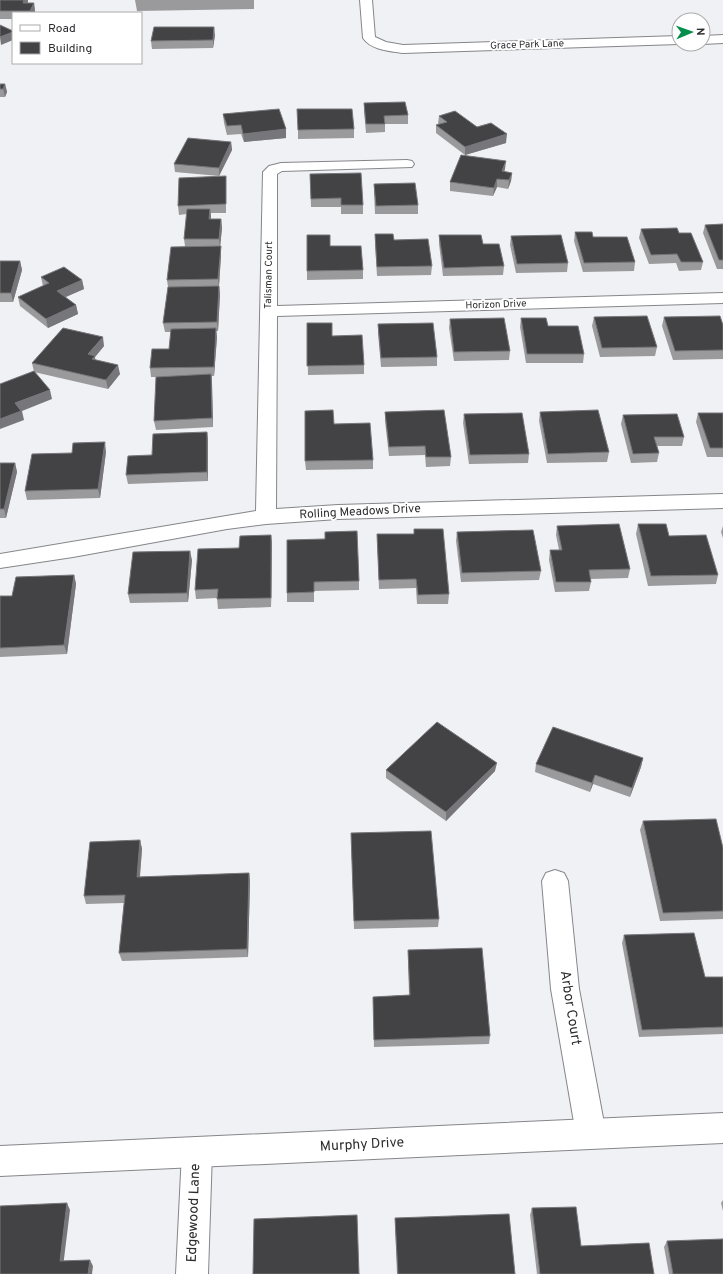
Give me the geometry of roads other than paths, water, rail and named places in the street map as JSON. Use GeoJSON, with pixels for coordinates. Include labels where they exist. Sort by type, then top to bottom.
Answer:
{"type":"FeatureCollection","features":[{"type":"Feature","properties":{"kind":"street","name":"Grace Park Lane"},"geometry":{"type":"LineString","coordinates":[[366,0],[369,38],[376,44],[387,47],[403,49],[671,40]]}},
{"type":"Feature","properties":{"kind":"street"},"geometry":{"type":"LineString","coordinates":[[711,40],[723,39]]}},
{"type":"Feature","properties":{"kind":"street","name":"Talisman Court"},"geometry":{"type":"LineString","coordinates":[[266,517],[270,172],[274,168],[281,167],[407,164]]}},
{"type":"Feature","properties":{"kind":"street","name":"Horizon Drive"},"geometry":{"type":"LineString","coordinates":[[268,311],[723,298]]}},
{"type":"Feature","properties":{"kind":"street","name":"Rolling Meadows Drive"},"geometry":{"type":"LineString","coordinates":[[0,561],[73,550],[227,522],[266,517],[338,512],[723,501]]}},
{"type":"Feature","properties":{"kind":"street","name":"Arbor Court"},"geometry":{"type":"LineString","coordinates":[[555,881],[565,989],[590,1134]]}},
{"type":"Feature","properties":{"kind":"street","name":"Murphy Drive"},"geometry":{"type":"LineString","coordinates":[[0,1161],[723,1128]]}},
{"type":"Feature","properties":{"kind":"street","name":"Edgewood Lane"},"geometry":{"type":"LineString","coordinates":[[192,1274],[197,1152]]}}]}
